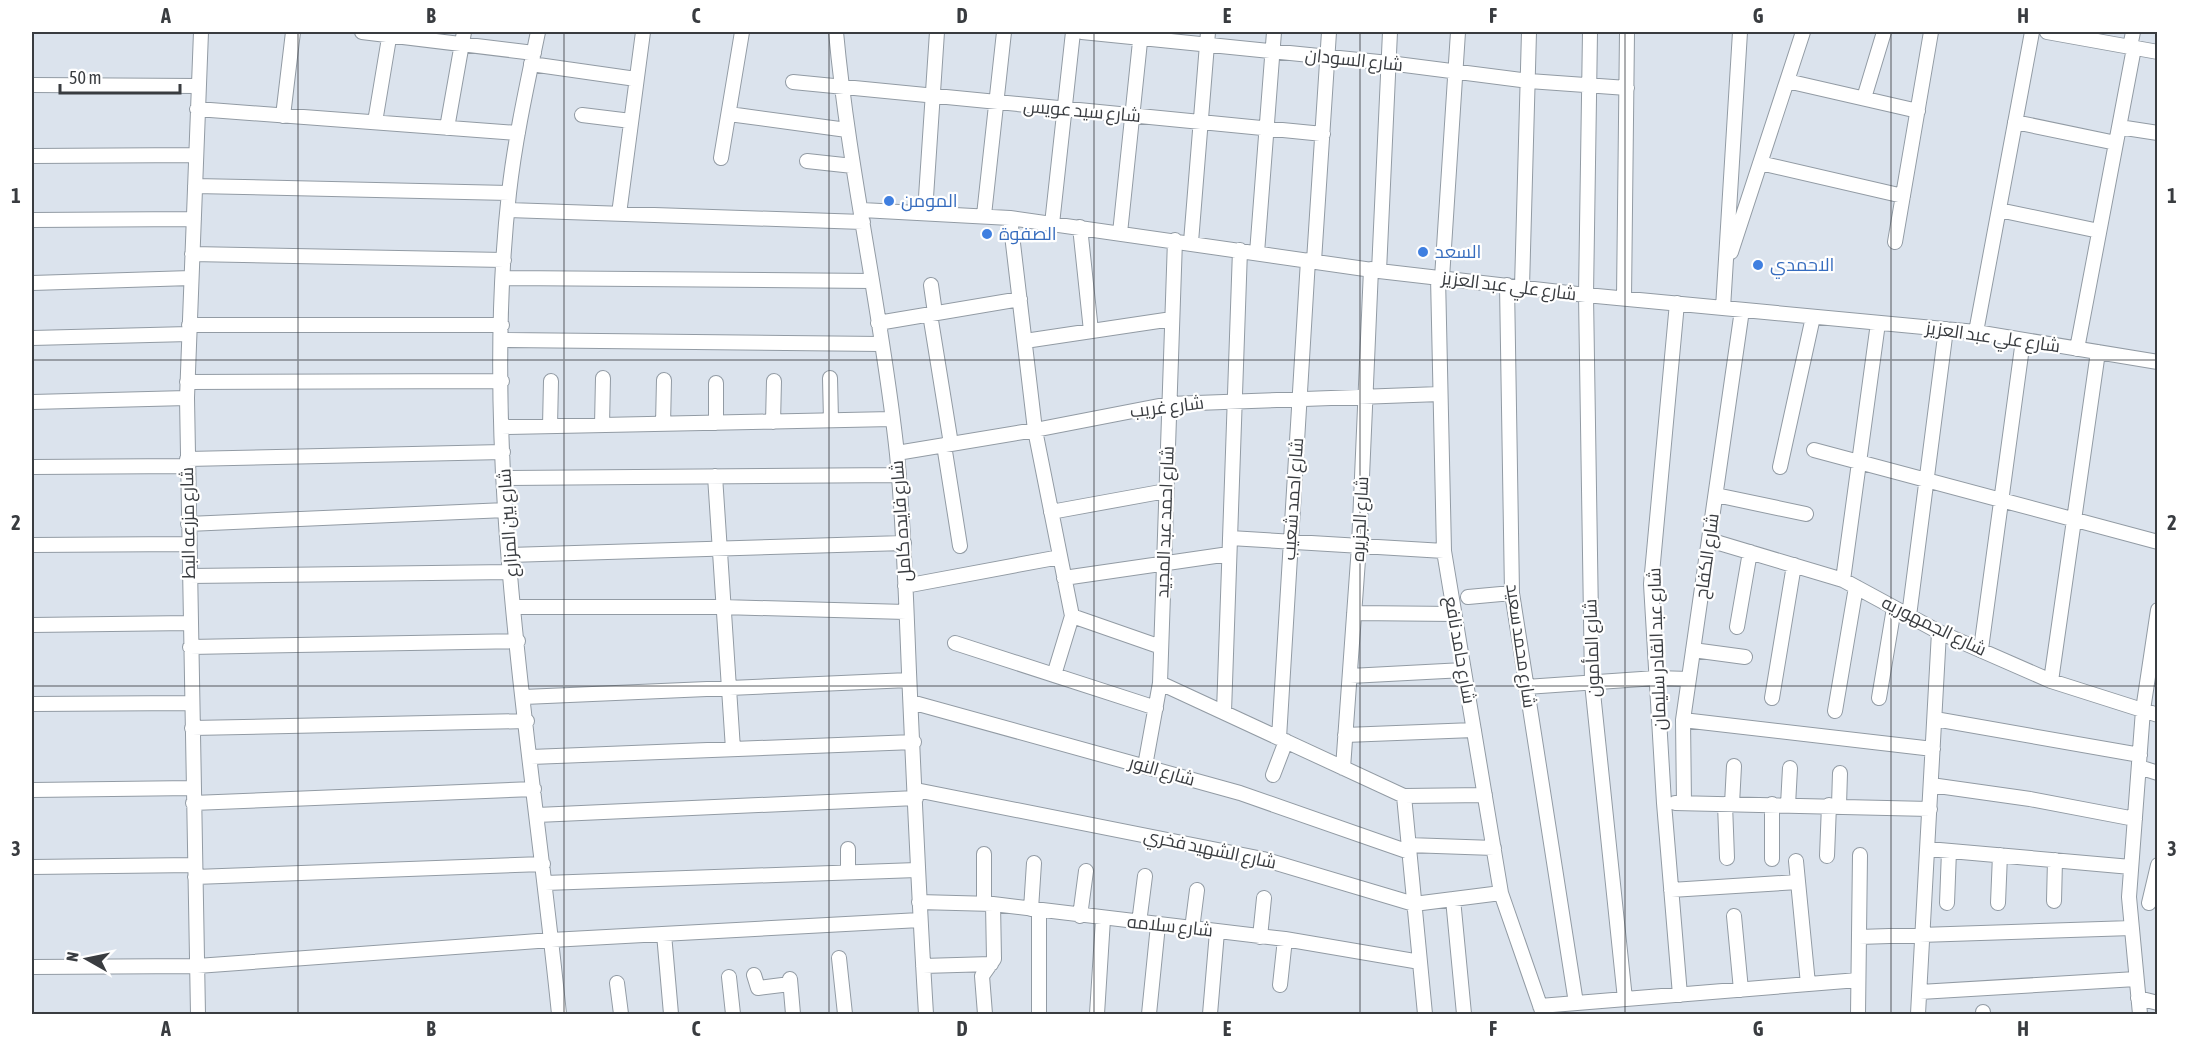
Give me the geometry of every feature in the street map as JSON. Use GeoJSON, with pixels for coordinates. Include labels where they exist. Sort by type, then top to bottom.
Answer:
{"type":"FeatureCollection","features":[{"type":"Feature","properties":{"kind":"street","name":"شارع مزرعه البط"},"geometry":{"type":"LineString","coordinates":[[198,1014],[188,544],[187,382],[201,32]]}},
{"type":"Feature","properties":{"kind":"street"},"geometry":{"type":"LineString","coordinates":[[283,116],[293,32]]}},
{"type":"Feature","properties":{"kind":"street"},"geometry":{"type":"LineString","coordinates":[[362,32],[463,38],[532,59],[636,79]]}},
{"type":"Feature","properties":{"kind":"street","name":"شارع بين المزارع"},"geometry":{"type":"LineString","coordinates":[[538,32],[509,193],[503,278],[502,427],[514,607],[559,1014]]}},
{"type":"Feature","properties":{"kind":"street"},"geometry":{"type":"LineString","coordinates":[[619,214],[643,32]]}},
{"type":"Feature","properties":{"kind":"street"},"geometry":{"type":"LineString","coordinates":[[721,158],[742,32]]}},
{"type":"Feature","properties":{"kind":"street","name":"شارع فايده كامل"},"geometry":{"type":"LineString","coordinates":[[836,32],[847,130],[863,216],[897,453],[904,543],[909,680],[914,742],[917,870],[926,1014]]}},
{"type":"Feature","properties":{"kind":"street"},"geometry":{"type":"LineString","coordinates":[[925,212],[937,32]]}},
{"type":"Feature","properties":{"kind":"street"},"geometry":{"type":"LineString","coordinates":[[984,215],[1004,32]]}},
{"type":"Feature","properties":{"kind":"street"},"geometry":{"type":"LineString","coordinates":[[1052,224],[1073,32]]}},
{"type":"Feature","properties":{"kind":"street","name":"شارع السودان"},"geometry":{"type":"LineString","coordinates":[[1082,32],[1208,38],[1273,51],[1529,81],[1627,88]]}},
{"type":"Feature","properties":{"kind":"street"},"geometry":{"type":"LineString","coordinates":[[1257,253],[1274,32]]}},
{"type":"Feature","properties":{"kind":"street","name":"شارع احمد شعيب"},"geometry":{"type":"LineString","coordinates":[[1273,775],[1282,740],[1299,399],[1323,134],[1329,32]]}},
{"type":"Feature","properties":{"kind":"street","name":"شارع الجزيره"},"geometry":{"type":"LineString","coordinates":[[1343,768],[1359,546],[1365,396],[1390,32]]}},
{"type":"Feature","properties":{"kind":"street","name":"شارع حامد نافع"},"geometry":{"type":"LineString","coordinates":[[1458,32],[1457,72],[1440,278],[1444,551],[1501,893],[1541,1010]]}},
{"type":"Feature","properties":{"kind":"street"},"geometry":{"type":"LineString","coordinates":[[1522,287],[1529,32]]}},
{"type":"Feature","properties":{"kind":"street","name":"شارع المأمون"},"geometry":{"type":"LineString","coordinates":[[1590,32],[1586,294],[1592,682],[1625,999]]}},
{"type":"Feature","properties":{"kind":"street"},"geometry":{"type":"LineString","coordinates":[[1624,298],[1628,32]]}},
{"type":"Feature","properties":{"kind":"street"},"geometry":{"type":"LineString","coordinates":[[1723,308],[1740,32]]}},
{"type":"Feature","properties":{"kind":"street"},"geometry":{"type":"LineString","coordinates":[[1725,272],[1803,32]]}},
{"type":"Feature","properties":{"kind":"street"},"geometry":{"type":"LineString","coordinates":[[1864,98],[1884,32]]}},
{"type":"Feature","properties":{"kind":"street"},"geometry":{"type":"LineString","coordinates":[[1895,242],[1931,32]]}},
{"type":"Feature","properties":{"kind":"street"},"geometry":{"type":"LineString","coordinates":[[1976,332],[2032,32]]}},
{"type":"Feature","properties":{"kind":"street"},"geometry":{"type":"LineString","coordinates":[[2052,32],[2157,52]]}},
{"type":"Feature","properties":{"kind":"street"},"geometry":{"type":"LineString","coordinates":[[2077,349],[2119,127],[2133,32]]}},
{"type":"Feature","properties":{"kind":"street"},"geometry":{"type":"LineString","coordinates":[[375,122],[389,33]]}},
{"type":"Feature","properties":{"kind":"street"},"geometry":{"type":"LineString","coordinates":[[1120,233],[1140,35]]}},
{"type":"Feature","properties":{"kind":"street"},"geometry":{"type":"LineString","coordinates":[[447,128],[463,38]]}},
{"type":"Feature","properties":{"kind":"street"},"geometry":{"type":"LineString","coordinates":[[1191,242],[1208,38]]}},
{"type":"Feature","properties":{"kind":"street"},"geometry":{"type":"LineString","coordinates":[[1787,81],[1918,111]]}},
{"type":"Feature","properties":{"kind":"street","name":"شارع سيد عويس"},"geometry":{"type":"LineString","coordinates":[[793,82],[1323,134]]}},
{"type":"Feature","properties":{"kind":"street"},"geometry":{"type":"LineString","coordinates":[[32,86],[198,86]]}},
{"type":"Feature","properties":{"kind":"street"},"geometry":{"type":"LineString","coordinates":[[197,109],[519,133]]}},
{"type":"Feature","properties":{"kind":"street"},"geometry":{"type":"LineString","coordinates":[[729,114],[847,130]]}},
{"type":"Feature","properties":{"kind":"street"},"geometry":{"type":"LineString","coordinates":[[582,115],[631,121]]}},
{"type":"Feature","properties":{"kind":"street"},"geometry":{"type":"LineString","coordinates":[[2015,122],[2116,143]]}},
{"type":"Feature","properties":{"kind":"street"},"geometry":{"type":"LineString","coordinates":[[2119,127],[2157,133]]}},
{"type":"Feature","properties":{"kind":"street"},"geometry":{"type":"LineString","coordinates":[[32,156],[196,155]]}},
{"type":"Feature","properties":{"kind":"street"},"geometry":{"type":"LineString","coordinates":[[807,161],[853,166]]}},
{"type":"Feature","properties":{"kind":"street"},"geometry":{"type":"LineString","coordinates":[[1760,163],[1903,196]]}},
{"type":"Feature","properties":{"kind":"street"},"geometry":{"type":"LineString","coordinates":[[195,186],[509,193]]}},
{"type":"Feature","properties":{"kind":"street","name":"شارع علي عبد العزيز"},"geometry":{"type":"LineString","coordinates":[[508,210],[619,214],[863,216],[925,212],[984,215],[1440,278],[1976,332],[2157,362]]}},
{"type":"Feature","properties":{"kind":"street"},"geometry":{"type":"LineString","coordinates":[[1999,210],[2099,231]]}},
{"type":"Feature","properties":{"kind":"street"},"geometry":{"type":"LineString","coordinates":[[1010,218],[1035,430],[1072,616],[1054,675]]}},
{"type":"Feature","properties":{"kind":"street"},"geometry":{"type":"LineString","coordinates":[[32,220],[194,219]]}},
{"type":"Feature","properties":{"kind":"street"},"geometry":{"type":"LineString","coordinates":[[1080,227],[1091,331]]}},
{"type":"Feature","properties":{"kind":"street","name":"شارع احمد عبد المجيد"},"geometry":{"type":"LineString","coordinates":[[1145,766],[1160,683],[1175,240]]}},
{"type":"Feature","properties":{"kind":"street"},"geometry":{"type":"LineString","coordinates":[[1224,712],[1240,250]]}},
{"type":"Feature","properties":{"kind":"street"},"geometry":{"type":"LineString","coordinates":[[192,254],[504,260]]}},
{"type":"Feature","properties":{"kind":"street"},"geometry":{"type":"LineString","coordinates":[[32,283],[191,278]]}},
{"type":"Feature","properties":{"kind":"street"},"geometry":{"type":"LineString","coordinates":[[503,278],[872,281]]}},
{"type":"Feature","properties":{"kind":"street"},"geometry":{"type":"LineString","coordinates":[[931,285],[960,546]]}},
{"type":"Feature","properties":{"kind":"street","name":"شارع محمد سعيد"},"geometry":{"type":"LineString","coordinates":[[1507,285],[1512,593],[1575,1003]]}},
{"type":"Feature","properties":{"kind":"street"},"geometry":{"type":"LineString","coordinates":[[878,322],[1020,299]]}},
{"type":"Feature","properties":{"kind":"street","name":"شارع عبد القادر سليمان"},"geometry":{"type":"LineString","coordinates":[[1677,303],[1651,584],[1664,803],[1680,995]]}},
{"type":"Feature","properties":{"kind":"street","name":"شارع الكفاح"},"geometry":{"type":"LineString","coordinates":[[1684,803],[1683,720],[1742,310]]}},
{"type":"Feature","properties":{"kind":"street"},"geometry":{"type":"LineString","coordinates":[[1780,467],[1813,317]]}},
{"type":"Feature","properties":{"kind":"street"},"geometry":{"type":"LineString","coordinates":[[1025,341],[1172,319]]}},
{"type":"Feature","properties":{"kind":"street"},"geometry":{"type":"LineString","coordinates":[[1843,580],[1878,323]]}},
{"type":"Feature","properties":{"kind":"street"},"geometry":{"type":"LineString","coordinates":[[32,338],[189,330],[502,325]]}},
{"type":"Feature","properties":{"kind":"street"},"geometry":{"type":"LineString","coordinates":[[1909,616],[1946,329]]}},
{"type":"Feature","properties":{"kind":"street"},"geometry":{"type":"LineString","coordinates":[[502,340],[881,344]]}},
{"type":"Feature","properties":{"kind":"street"},"geometry":{"type":"LineString","coordinates":[[1981,650],[2022,340]]}},
{"type":"Feature","properties":{"kind":"street"},"geometry":{"type":"LineString","coordinates":[[2051,681],[2098,352]]}},
{"type":"Feature","properties":{"kind":"street"},"geometry":{"type":"LineString","coordinates":[[602,425],[603,378]]}},
{"type":"Feature","properties":{"kind":"street"},"geometry":{"type":"LineString","coordinates":[[830,378],[831,420]]}},
{"type":"Feature","properties":{"kind":"street"},"geometry":{"type":"LineString","coordinates":[[663,424],[664,380]]}},
{"type":"Feature","properties":{"kind":"street"},"geometry":{"type":"LineString","coordinates":[[187,382],[502,381]]}},
{"type":"Feature","properties":{"kind":"street"},"geometry":{"type":"LineString","coordinates":[[550,426],[551,381]]}},
{"type":"Feature","properties":{"kind":"street"},"geometry":{"type":"LineString","coordinates":[[773,422],[774,381]]}},
{"type":"Feature","properties":{"kind":"street"},"geometry":{"type":"LineString","coordinates":[[716,383],[716,423]]}},
{"type":"Feature","properties":{"kind":"street","name":"شارع غريب"},"geometry":{"type":"LineString","coordinates":[[897,453],[1035,430],[1169,404],[1440,394]]}},
{"type":"Feature","properties":{"kind":"street"},"geometry":{"type":"LineString","coordinates":[[32,402],[187,398]]}},
{"type":"Feature","properties":{"kind":"street"},"geometry":{"type":"LineString","coordinates":[[502,427],[892,419]]}},
{"type":"Feature","properties":{"kind":"street"},"geometry":{"type":"LineString","coordinates":[[1814,450],[2157,542]]}},
{"type":"Feature","properties":{"kind":"street"},"geometry":{"type":"LineString","coordinates":[[32,467],[503,452]]}},
{"type":"Feature","properties":{"kind":"street"},"geometry":{"type":"LineString","coordinates":[[504,478],[899,475]]}},
{"type":"Feature","properties":{"kind":"street"},"geometry":{"type":"LineString","coordinates":[[715,476],[733,749]]}},
{"type":"Feature","properties":{"kind":"street"},"geometry":{"type":"LineString","coordinates":[[1051,512],[1166,491]]}},
{"type":"Feature","properties":{"kind":"street"},"geometry":{"type":"LineString","coordinates":[[1716,495],[1806,514]]}},
{"type":"Feature","properties":{"kind":"street"},"geometry":{"type":"LineString","coordinates":[[188,524],[506,510]]}},
{"type":"Feature","properties":{"kind":"street"},"geometry":{"type":"LineString","coordinates":[[1230,538],[1444,551]]}},
{"type":"Feature","properties":{"kind":"street","name":"شارع الجمهوريه"},"geometry":{"type":"LineString","coordinates":[[1709,540],[1843,580],[1940,632],[2051,681],[2157,715]]}},
{"type":"Feature","properties":{"kind":"street"},"geometry":{"type":"LineString","coordinates":[[509,555],[904,543]]}},
{"type":"Feature","properties":{"kind":"street"},"geometry":{"type":"LineString","coordinates":[[32,545],[188,544]]}},
{"type":"Feature","properties":{"kind":"street"},"geometry":{"type":"LineString","coordinates":[[1737,627],[1750,552]]}},
{"type":"Feature","properties":{"kind":"street"},"geometry":{"type":"LineString","coordinates":[[1064,578],[1229,554]]}},
{"type":"Feature","properties":{"kind":"street"},"geometry":{"type":"LineString","coordinates":[[905,586],[1060,557]]}},
{"type":"Feature","properties":{"kind":"street"},"geometry":{"type":"LineString","coordinates":[[1772,698],[1794,565]]}},
{"type":"Feature","properties":{"kind":"street"},"geometry":{"type":"LineString","coordinates":[[189,576],[511,573]]}},
{"type":"Feature","properties":{"kind":"street"},"geometry":{"type":"LineString","coordinates":[[1835,711],[1856,587]]}},
{"type":"Feature","properties":{"kind":"street"},"geometry":{"type":"LineString","coordinates":[[1468,597],[1512,593]]}},
{"type":"Feature","properties":{"kind":"street"},"geometry":{"type":"LineString","coordinates":[[514,607],[722,607],[906,612]]}},
{"type":"Feature","properties":{"kind":"street"},"geometry":{"type":"LineString","coordinates":[[1879,698],[1894,608]]}},
{"type":"Feature","properties":{"kind":"street"},"geometry":{"type":"LineString","coordinates":[[2140,1014],[2129,897],[2143,710],[2152,684],[2157,610]]}},
{"type":"Feature","properties":{"kind":"street"},"geometry":{"type":"LineString","coordinates":[[1354,613],[1454,614]]}},
{"type":"Feature","properties":{"kind":"street"},"geometry":{"type":"LineString","coordinates":[[1072,616],[1161,647]]}},
{"type":"Feature","properties":{"kind":"street"},"geometry":{"type":"LineString","coordinates":[[32,625],[190,623]]}},
{"type":"Feature","properties":{"kind":"street"},"geometry":{"type":"LineString","coordinates":[[1918,1014],[1940,632]]}},
{"type":"Feature","properties":{"kind":"street"},"geometry":{"type":"LineString","coordinates":[[190,647],[518,641]]}},
{"type":"Feature","properties":{"kind":"street"},"geometry":{"type":"LineString","coordinates":[[955,643],[1156,708]]}},
{"type":"Feature","properties":{"kind":"street"},"geometry":{"type":"LineString","coordinates":[[1693,650],[1745,657]]}},
{"type":"Feature","properties":{"kind":"street"},"geometry":{"type":"LineString","coordinates":[[1350,676],[1464,670]]}},
{"type":"Feature","properties":{"kind":"street"},"geometry":{"type":"LineString","coordinates":[[1526,687],[1656,678],[1689,679]]}},
{"type":"Feature","properties":{"kind":"street"},"geometry":{"type":"LineString","coordinates":[[524,697],[909,680]]}},
{"type":"Feature","properties":{"kind":"street"},"geometry":{"type":"LineString","coordinates":[[1160,683],[1404,796],[1485,795]]}},
{"type":"Feature","properties":{"kind":"street","name":"شارع النور"},"geometry":{"type":"LineString","coordinates":[[911,702],[1240,793],[1409,849],[1494,848]]}},
{"type":"Feature","properties":{"kind":"street"},"geometry":{"type":"LineString","coordinates":[[32,704],[191,704]]}},
{"type":"Feature","properties":{"kind":"street"},"geometry":{"type":"LineString","coordinates":[[1935,719],[2139,761],[2157,773]]}},
{"type":"Feature","properties":{"kind":"street"},"geometry":{"type":"LineString","coordinates":[[1683,720],[1933,749]]}},
{"type":"Feature","properties":{"kind":"street"},"geometry":{"type":"LineString","coordinates":[[192,728],[527,721]]}},
{"type":"Feature","properties":{"kind":"street"},"geometry":{"type":"LineString","coordinates":[[1345,735],[1474,730]]}},
{"type":"Feature","properties":{"kind":"street"},"geometry":{"type":"LineString","coordinates":[[531,757],[914,742]]}},
{"type":"Feature","properties":{"kind":"street"},"geometry":{"type":"LineString","coordinates":[[1727,858],[1729,804],[1734,766]]}},
{"type":"Feature","properties":{"kind":"street"},"geometry":{"type":"LineString","coordinates":[[1788,805],[1790,768]]}},
{"type":"Feature","properties":{"kind":"street"},"geometry":{"type":"LineString","coordinates":[[1827,856],[1840,773]]}},
{"type":"Feature","properties":{"kind":"street"},"geometry":{"type":"LineString","coordinates":[[1931,785],[2030,799],[2135,819]]}},
{"type":"Feature","properties":{"kind":"street"},"geometry":{"type":"LineString","coordinates":[[32,790],[193,788]]}},
{"type":"Feature","properties":{"kind":"street"},"geometry":{"type":"LineString","coordinates":[[193,804],[534,789]]}},
{"type":"Feature","properties":{"kind":"street","name":"شارع الشهيد فخري"},"geometry":{"type":"LineString","coordinates":[[537,815],[916,794],[1263,859],[1414,904],[1501,893]]}},
{"type":"Feature","properties":{"kind":"street"},"geometry":{"type":"LineString","coordinates":[[1404,796],[1425,1014]]}},
{"type":"Feature","properties":{"kind":"street"},"geometry":{"type":"LineString","coordinates":[[1664,803],[1834,805],[1930,809]]}},
{"type":"Feature","properties":{"kind":"street"},"geometry":{"type":"LineString","coordinates":[[1772,804],[1772,859]]}},
{"type":"Feature","properties":{"kind":"street"},"geometry":{"type":"LineString","coordinates":[[848,849],[848,872]]}},
{"type":"Feature","properties":{"kind":"street"},"geometry":{"type":"LineString","coordinates":[[1928,849],[2131,867]]}},
{"type":"Feature","properties":{"kind":"street"},"geometry":{"type":"LineString","coordinates":[[1947,903],[1949,851]]}},
{"type":"Feature","properties":{"kind":"street"},"geometry":{"type":"LineString","coordinates":[[984,854],[992,964],[982,976],[985,1014]]}},
{"type":"Feature","properties":{"kind":"street"},"geometry":{"type":"LineString","coordinates":[[1858,1014],[1860,855]]}},
{"type":"Feature","properties":{"kind":"street"},"geometry":{"type":"LineString","coordinates":[[1998,903],[2000,855]]}},
{"type":"Feature","properties":{"kind":"street"},"geometry":{"type":"LineString","coordinates":[[2054,901],[2055,860]]}},
{"type":"Feature","properties":{"kind":"street"},"geometry":{"type":"LineString","coordinates":[[1796,861],[1808,984]]}},
{"type":"Feature","properties":{"kind":"street"},"geometry":{"type":"LineString","coordinates":[[1034,862],[1039,1014]]}},
{"type":"Feature","properties":{"kind":"street"},"geometry":{"type":"LineString","coordinates":[[32,867],[195,871],[543,864]]}},
{"type":"Feature","properties":{"kind":"street"},"geometry":{"type":"LineString","coordinates":[[2129,897],[2153,904],[2157,865]]}},
{"type":"Feature","properties":{"kind":"street"},"geometry":{"type":"LineString","coordinates":[[545,883],[917,870]]}},
{"type":"Feature","properties":{"kind":"street"},"geometry":{"type":"LineString","coordinates":[[1080,916],[1086,871]]}},
{"type":"Feature","properties":{"kind":"street"},"geometry":{"type":"LineString","coordinates":[[1139,923],[1145,876]]}},
{"type":"Feature","properties":{"kind":"street"},"geometry":{"type":"LineString","coordinates":[[1671,890],[1798,882]]}},
{"type":"Feature","properties":{"kind":"street"},"geometry":{"type":"LineString","coordinates":[[1192,929],[1197,890]]}},
{"type":"Feature","properties":{"kind":"street"},"geometry":{"type":"LineString","coordinates":[[1260,936],[1264,898]]}},
{"type":"Feature","properties":{"kind":"street"},"geometry":{"type":"LineString","coordinates":[[1453,899],[1464,1014]]}},
{"type":"Feature","properties":{"kind":"street","name":"شارع سلامه"},"geometry":{"type":"LineString","coordinates":[[919,902],[989,904],[1260,936],[1420,962]]}},
{"type":"Feature","properties":{"kind":"street"},"geometry":{"type":"LineString","coordinates":[[1734,916],[1741,990]]}},
{"type":"Feature","properties":{"kind":"street"},"geometry":{"type":"LineString","coordinates":[[1097,1014],[1102,919]]}},
{"type":"Feature","properties":{"kind":"street"},"geometry":{"type":"LineString","coordinates":[[32,967],[197,966],[551,940],[920,920]]}},
{"type":"Feature","properties":{"kind":"street"},"geometry":{"type":"LineString","coordinates":[[1149,1014],[1158,925]]}},
{"type":"Feature","properties":{"kind":"street"},"geometry":{"type":"LineString","coordinates":[[1859,937],[2132,928]]}},
{"type":"Feature","properties":{"kind":"street"},"geometry":{"type":"LineString","coordinates":[[1210,1014],[1217,932]]}},
{"type":"Feature","properties":{"kind":"street"},"geometry":{"type":"LineString","coordinates":[[664,934],[671,1014]]}},
{"type":"Feature","properties":{"kind":"street"},"geometry":{"type":"LineString","coordinates":[[1280,985],[1285,939]]}},
{"type":"Feature","properties":{"kind":"street"},"geometry":{"type":"LineString","coordinates":[[839,958],[845,1014]]}},
{"type":"Feature","properties":{"kind":"street"},"geometry":{"type":"LineString","coordinates":[[923,966],[992,964]]}},
{"type":"Feature","properties":{"kind":"street"},"geometry":{"type":"LineString","coordinates":[[754,975],[758,988],[790,982],[793,1014]]}},
{"type":"Feature","properties":{"kind":"street"},"geometry":{"type":"LineString","coordinates":[[729,977],[732,1014]]}},
{"type":"Feature","properties":{"kind":"street"},"geometry":{"type":"LineString","coordinates":[[1920,992],[2136,979]]}},
{"type":"Feature","properties":{"kind":"street"},"geometry":{"type":"LineString","coordinates":[[1541,1010],[1575,1003],[1858,980]]}},
{"type":"Feature","properties":{"kind":"street"},"geometry":{"type":"LineString","coordinates":[[617,983],[621,1014]]}},
{"type":"Feature","properties":{"kind":"street"},"geometry":{"type":"LineString","coordinates":[[2138,998],[2157,1003]]}},
{"type":"Feature","properties":{"kind":"place","name":"المومن"},"geometry":{"type":"Point","coordinates":[889,201]}},
{"type":"Feature","properties":{"kind":"place","name":"الصفوة"},"geometry":{"type":"Point","coordinates":[987,234]}},
{"type":"Feature","properties":{"kind":"place","name":"السعد"},"geometry":{"type":"Point","coordinates":[1423,252]}},
{"type":"Feature","properties":{"kind":"place","name":"الاحمدي"},"geometry":{"type":"Point","coordinates":[1758,265]}}]}
